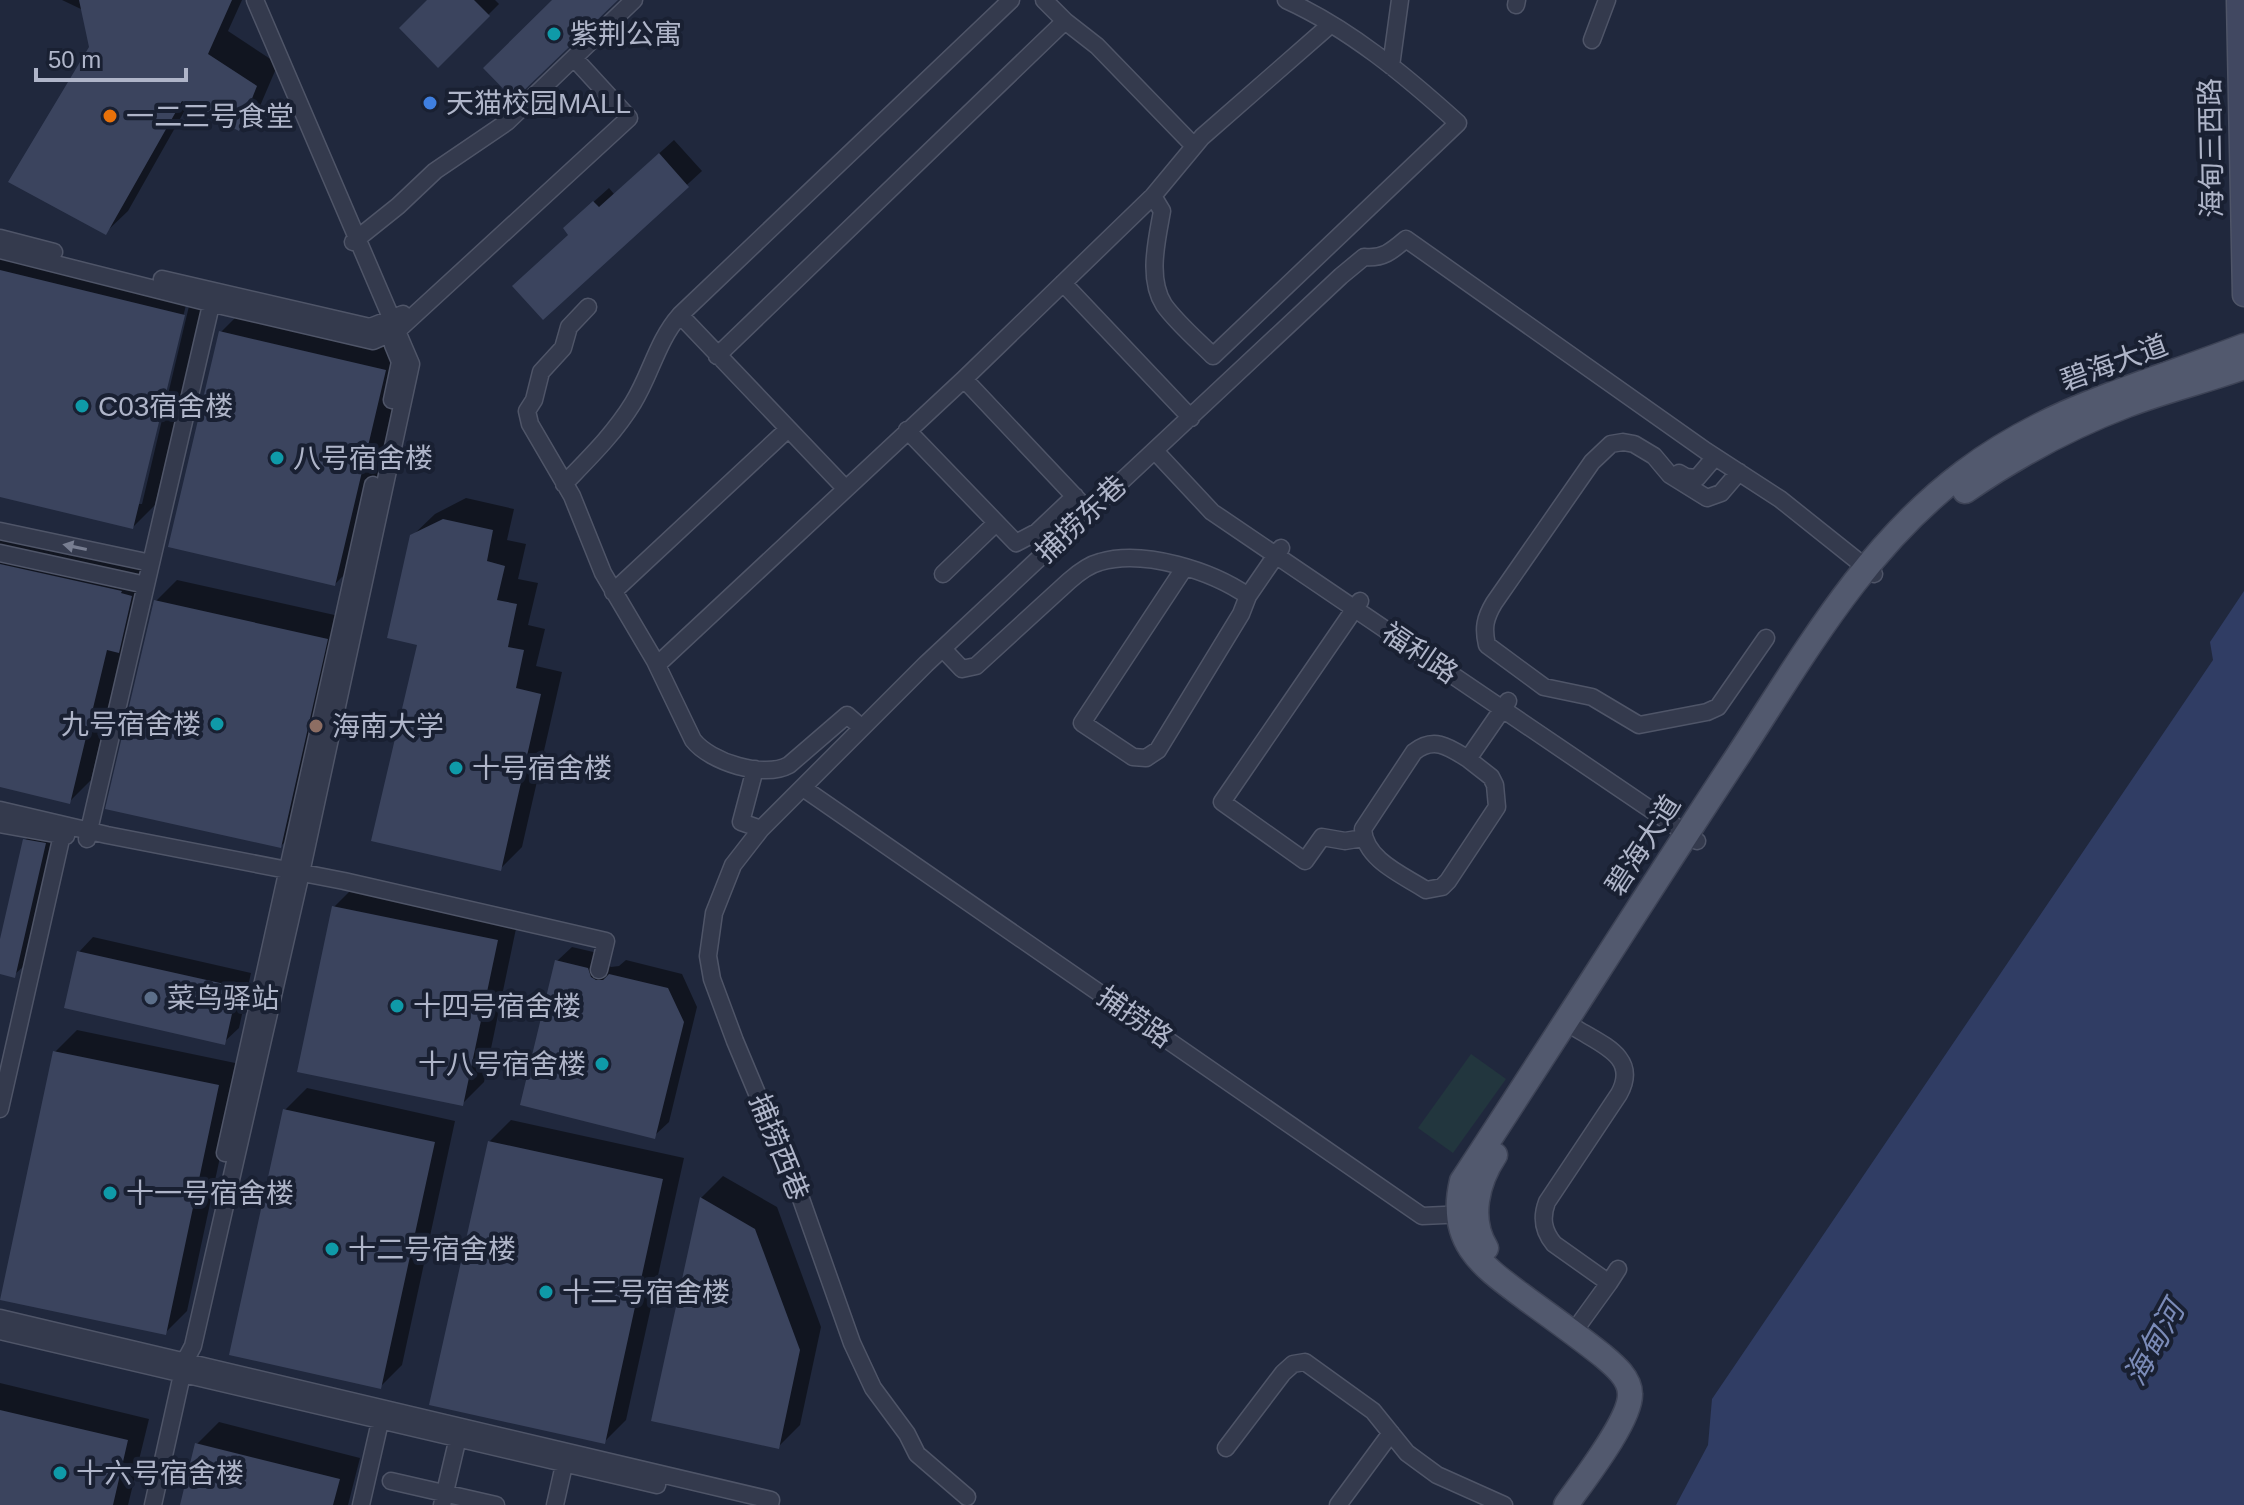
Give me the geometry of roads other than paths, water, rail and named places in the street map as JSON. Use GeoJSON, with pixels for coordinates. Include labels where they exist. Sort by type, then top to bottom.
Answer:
{"type":"FeatureCollection","features":[{"type":"Feature","properties":{"kind":"main road","name":"海甸三西路"},"geometry":{"type":"LineString","coordinates":[[2238,0],[2244,295]]}},
{"type":"Feature","properties":{"kind":"main road","name":"碧海大道"},"geometry":{"type":"LineString","coordinates":[[1566,1505],[1625,1415],[1630,1393],[1628,1384],[1614,1365],[1481,1263],[1467,1245],[1467,1214],[1462,1181],[1907,520],[1982,459],[2042,422],[2105,395],[2244,346]]}},
{"type":"Feature","properties":{"kind":"main road","name":"碧海大道"},"geometry":{"type":"LineString","coordinates":[[1870,571],[1944,506],[2040,444],[2127,405],[2244,367]]}},
{"type":"Feature","properties":{"kind":"main road","name":"碧海大道"},"geometry":{"type":"LineString","coordinates":[[1467,1214],[1491,1159],[1577,1029],[1694,834]]}},
{"type":"Feature","properties":{"kind":"main road","name":"碧海大道"},"geometry":{"type":"LineString","coordinates":[[1467,1214],[1495,1260],[1580,1323],[1630,1364],[1641,1377],[1646,1393],[1638,1420],[1581,1505]]}},
{"type":"Feature","properties":{"kind":"street"},"geometry":{"type":"LineString","coordinates":[[246,0],[283,74]]}},
{"type":"Feature","properties":{"kind":"street"},"geometry":{"type":"LineString","coordinates":[[143,1505],[178,1366],[193,1346],[352,608],[411,364],[391,326],[283,74],[255,0]]}},
{"type":"Feature","properties":{"kind":"street"},"geometry":{"type":"LineString","coordinates":[[355,240],[435,171],[507,122],[634,0]]}},
{"type":"Feature","properties":{"kind":"street"},"geometry":{"type":"LineString","coordinates":[[564,484],[621,422],[645,381],[667,329],[1011,0]]}},
{"type":"Feature","properties":{"kind":"street"},"geometry":{"type":"LineString","coordinates":[[1044,0],[1108,57],[1194,146]]}},
{"type":"Feature","properties":{"kind":"street"},"geometry":{"type":"LineString","coordinates":[[1391,66],[1400,0]]}},
{"type":"Feature","properties":{"kind":"street"},"geometry":{"type":"LineString","coordinates":[[1592,40],[1607,0]]}},
{"type":"Feature","properties":{"kind":"street"},"geometry":{"type":"LineString","coordinates":[[1153,196],[1162,211],[1155,254],[1157,289],[1165,306],[1213,356],[1458,123],[1391,66],[1289,1]]}},
{"type":"Feature","properties":{"kind":"street"},"geometry":{"type":"LineString","coordinates":[[717,356],[1065,21]]}},
{"type":"Feature","properties":{"kind":"street"},"geometry":{"type":"LineString","coordinates":[[657,665],[844,487],[964,379],[1153,196],[1194,146],[1330,25]]}},
{"type":"Feature","properties":{"kind":"street"},"geometry":{"type":"LineString","coordinates":[[0,250],[212,298],[370,327],[391,326],[420,309],[629,118],[574,58]]}},
{"type":"Feature","properties":{"kind":"street"},"geometry":{"type":"LineString","coordinates":[[0,238],[184,291]]}},
{"type":"Feature","properties":{"kind":"street","name":"捕捞东巷"},"geometry":{"type":"LineString","coordinates":[[803,788],[943,649],[1364,257],[1377,258],[1389,254],[1406,239],[1715,457]]}},
{"type":"Feature","properties":{"kind":"street"},"geometry":{"type":"LineString","coordinates":[[1063,283],[1191,418]]}},
{"type":"Feature","properties":{"kind":"street"},"geometry":{"type":"LineString","coordinates":[[88,835],[212,298]]}},
{"type":"Feature","properties":{"kind":"street"},"geometry":{"type":"LineString","coordinates":[[588,307],[569,327],[563,348],[541,372],[534,400],[527,411],[530,424],[564,484],[613,592],[657,665],[693,740],[713,758],[755,769],[779,770],[847,715],[862,728]]}},
{"type":"Feature","properties":{"kind":"street"},"geometry":{"type":"LineString","coordinates":[[680,315],[844,487]]}},
{"type":"Feature","properties":{"kind":"street"},"geometry":{"type":"LineString","coordinates":[[1217,352],[1238,374]]}},
{"type":"Feature","properties":{"kind":"street"},"geometry":{"type":"LineString","coordinates":[[964,379],[1089,512]]}},
{"type":"Feature","properties":{"kind":"street"},"geometry":{"type":"LineString","coordinates":[[613,592],[787,430]]}},
{"type":"Feature","properties":{"kind":"street"},"geometry":{"type":"LineString","coordinates":[[907,430],[1016,543],[1037,532],[1075,496]]}},
{"type":"Feature","properties":{"kind":"street"},"geometry":{"type":"LineString","coordinates":[[1766,638],[1718,707],[1707,712],[1639,725],[1592,697],[1544,687],[1487,645],[1484,633],[1488,612],[1601,452],[1611,444],[1623,442],[1645,449],[1663,464],[1692,479],[1701,475],[1715,457],[1809,520],[1870,571]]}},
{"type":"Feature","properties":{"kind":"street","name":"福利路"},"geometry":{"type":"LineString","coordinates":[[1159,447],[1212,512],[1279,551],[1694,834]]}},
{"type":"Feature","properties":{"kind":"street"},"geometry":{"type":"LineString","coordinates":[[1663,464],[1670,475],[1707,498],[1717,497],[1739,472]]}},
{"type":"Feature","properties":{"kind":"street"},"geometry":{"type":"LineString","coordinates":[[943,574],[996,523]]}},
{"type":"Feature","properties":{"kind":"street"},"geometry":{"type":"LineString","coordinates":[[0,531],[151,563]]}},
{"type":"Feature","properties":{"kind":"street"},"geometry":{"type":"LineString","coordinates":[[1185,567],[1082,723],[1133,757],[1146,758],[1158,750],[1241,614],[1248,596],[1279,551]]}},
{"type":"Feature","properties":{"kind":"street"},"geometry":{"type":"LineString","coordinates":[[0,553],[146,585]]}},
{"type":"Feature","properties":{"kind":"street"},"geometry":{"type":"LineString","coordinates":[[943,649],[962,669],[976,666],[1069,581],[1101,561],[1145,560],[1185,567],[1219,578],[1248,596]]}},
{"type":"Feature","properties":{"kind":"street"},"geometry":{"type":"LineString","coordinates":[[1358,604],[1222,802],[1305,861],[1322,837],[1345,841],[1363,838]]}},
{"type":"Feature","properties":{"kind":"street"},"geometry":{"type":"LineString","coordinates":[[1468,759],[1506,705]]}},
{"type":"Feature","properties":{"kind":"street"},"geometry":{"type":"LineString","coordinates":[[1440,743],[1468,759],[1491,777],[1497,807],[1442,887],[1426,890],[1378,859],[1367,847],[1363,829],[1414,752],[1423,745],[1440,743]]}},
{"type":"Feature","properties":{"kind":"street"},"geometry":{"type":"LineString","coordinates":[[755,769],[741,822],[761,829]]}},
{"type":"Feature","properties":{"kind":"street","name":"捕捞西巷"},"geometry":{"type":"LineString","coordinates":[[803,788],[761,829],[733,865],[714,913],[708,956],[712,979],[800,1196],[852,1343],[873,1388],[907,1434],[917,1454],[967,1497]]}},
{"type":"Feature","properties":{"kind":"street","name":"捕捞路"},"geometry":{"type":"LineString","coordinates":[[803,788],[1422,1216],[1467,1214]]}},
{"type":"Feature","properties":{"kind":"street"},"geometry":{"type":"LineString","coordinates":[[0,810],[59,830]]}},
{"type":"Feature","properties":{"kind":"street"},"geometry":{"type":"LineString","coordinates":[[0,824],[88,835],[294,875],[605,945],[599,970]]}},
{"type":"Feature","properties":{"kind":"street"},"geometry":{"type":"LineString","coordinates":[[0,1063],[59,830]]}},
{"type":"Feature","properties":{"kind":"street"},"geometry":{"type":"LineString","coordinates":[[0,1109],[59,830]]}},
{"type":"Feature","properties":{"kind":"street"},"geometry":{"type":"LineString","coordinates":[[1577,1029],[1615,1053],[1626,1073],[1625,1084],[1547,1202],[1543,1213],[1547,1236],[1554,1244],[1614,1276],[1580,1323]]}},
{"type":"Feature","properties":{"kind":"street"},"geometry":{"type":"LineString","coordinates":[[0,1318],[178,1366],[765,1503]]}},
{"type":"Feature","properties":{"kind":"street"},"geometry":{"type":"LineString","coordinates":[[0,1331],[178,1366]]}},
{"type":"Feature","properties":{"kind":"street"},"geometry":{"type":"LineString","coordinates":[[1226,1448],[1279,1376],[1293,1364],[1310,1363],[1373,1411],[1407,1453],[1437,1475],[1473,1499],[1504,1505]]}},
{"type":"Feature","properties":{"kind":"street"},"geometry":{"type":"LineString","coordinates":[[153,1505],[178,1366]]}},
{"type":"Feature","properties":{"kind":"street"},"geometry":{"type":"LineString","coordinates":[[361,1505],[387,1415]]}},
{"type":"Feature","properties":{"kind":"street"},"geometry":{"type":"LineString","coordinates":[[370,1505],[387,1415]]}},
{"type":"Feature","properties":{"kind":"street"},"geometry":{"type":"LineString","coordinates":[[444,1499],[459,1432]]}},
{"type":"Feature","properties":{"kind":"street"},"geometry":{"type":"LineString","coordinates":[[1338,1505],[1391,1433]]}},
{"type":"Feature","properties":{"kind":"street"},"geometry":{"type":"LineString","coordinates":[[555,1505],[566,1457]]}},
{"type":"Feature","properties":{"kind":"street"},"geometry":{"type":"LineString","coordinates":[[566,1457],[743,1505]]}},
{"type":"Feature","properties":{"kind":"street"},"geometry":{"type":"LineString","coordinates":[[391,1481],[444,1499],[496,1505]]}},
{"type":"Feature","properties":{"kind":"water","name":"海甸河"},"geometry":{"type":"Polygon","coordinates":[[[2244,591],[2244,1505],[1676,1505],[1708,1445],[1712,1399],[2213,660],[2210,642],[2244,591]]]}},
{"type":"Feature","properties":{"kind":"place","name":"紫荆公寓"},"geometry":{"type":"Point","coordinates":[554,34]}},
{"type":"Feature","properties":{"kind":"place","name":"天猫校园MALL"},"geometry":{"type":"Point","coordinates":[430,103]}},
{"type":"Feature","properties":{"kind":"place","name":"一二三号食堂"},"geometry":{"type":"Point","coordinates":[110,116]}},
{"type":"Feature","properties":{"kind":"place","name":"C03宿舍楼"},"geometry":{"type":"Point","coordinates":[82,406]}},
{"type":"Feature","properties":{"kind":"place","name":"八号宿舍楼"},"geometry":{"type":"Point","coordinates":[277,458]}},
{"type":"Feature","properties":{"kind":"place","name":"九号宿舍楼"},"geometry":{"type":"Point","coordinates":[217,724]}},
{"type":"Feature","properties":{"kind":"place","name":"海南大学"},"geometry":{"type":"Point","coordinates":[316,726]}},
{"type":"Feature","properties":{"kind":"place","name":"十号宿舍楼"},"geometry":{"type":"Point","coordinates":[456,768]}},
{"type":"Feature","properties":{"kind":"place","name":"菜鸟驿站"},"geometry":{"type":"Point","coordinates":[151,998]}},
{"type":"Feature","properties":{"kind":"place","name":"十四号宿舍楼"},"geometry":{"type":"Point","coordinates":[397,1006]}},
{"type":"Feature","properties":{"kind":"place","name":"十八号宿舍楼"},"geometry":{"type":"Point","coordinates":[602,1064]}},
{"type":"Feature","properties":{"kind":"place","name":"十一号宿舍楼"},"geometry":{"type":"Point","coordinates":[110,1193]}},
{"type":"Feature","properties":{"kind":"place","name":"十二号宿舍楼"},"geometry":{"type":"Point","coordinates":[332,1249]}},
{"type":"Feature","properties":{"kind":"place","name":"十三号宿舍楼"},"geometry":{"type":"Point","coordinates":[546,1292]}},
{"type":"Feature","properties":{"kind":"place","name":"十六号宿舍楼"},"geometry":{"type":"Point","coordinates":[60,1473]}}]}
